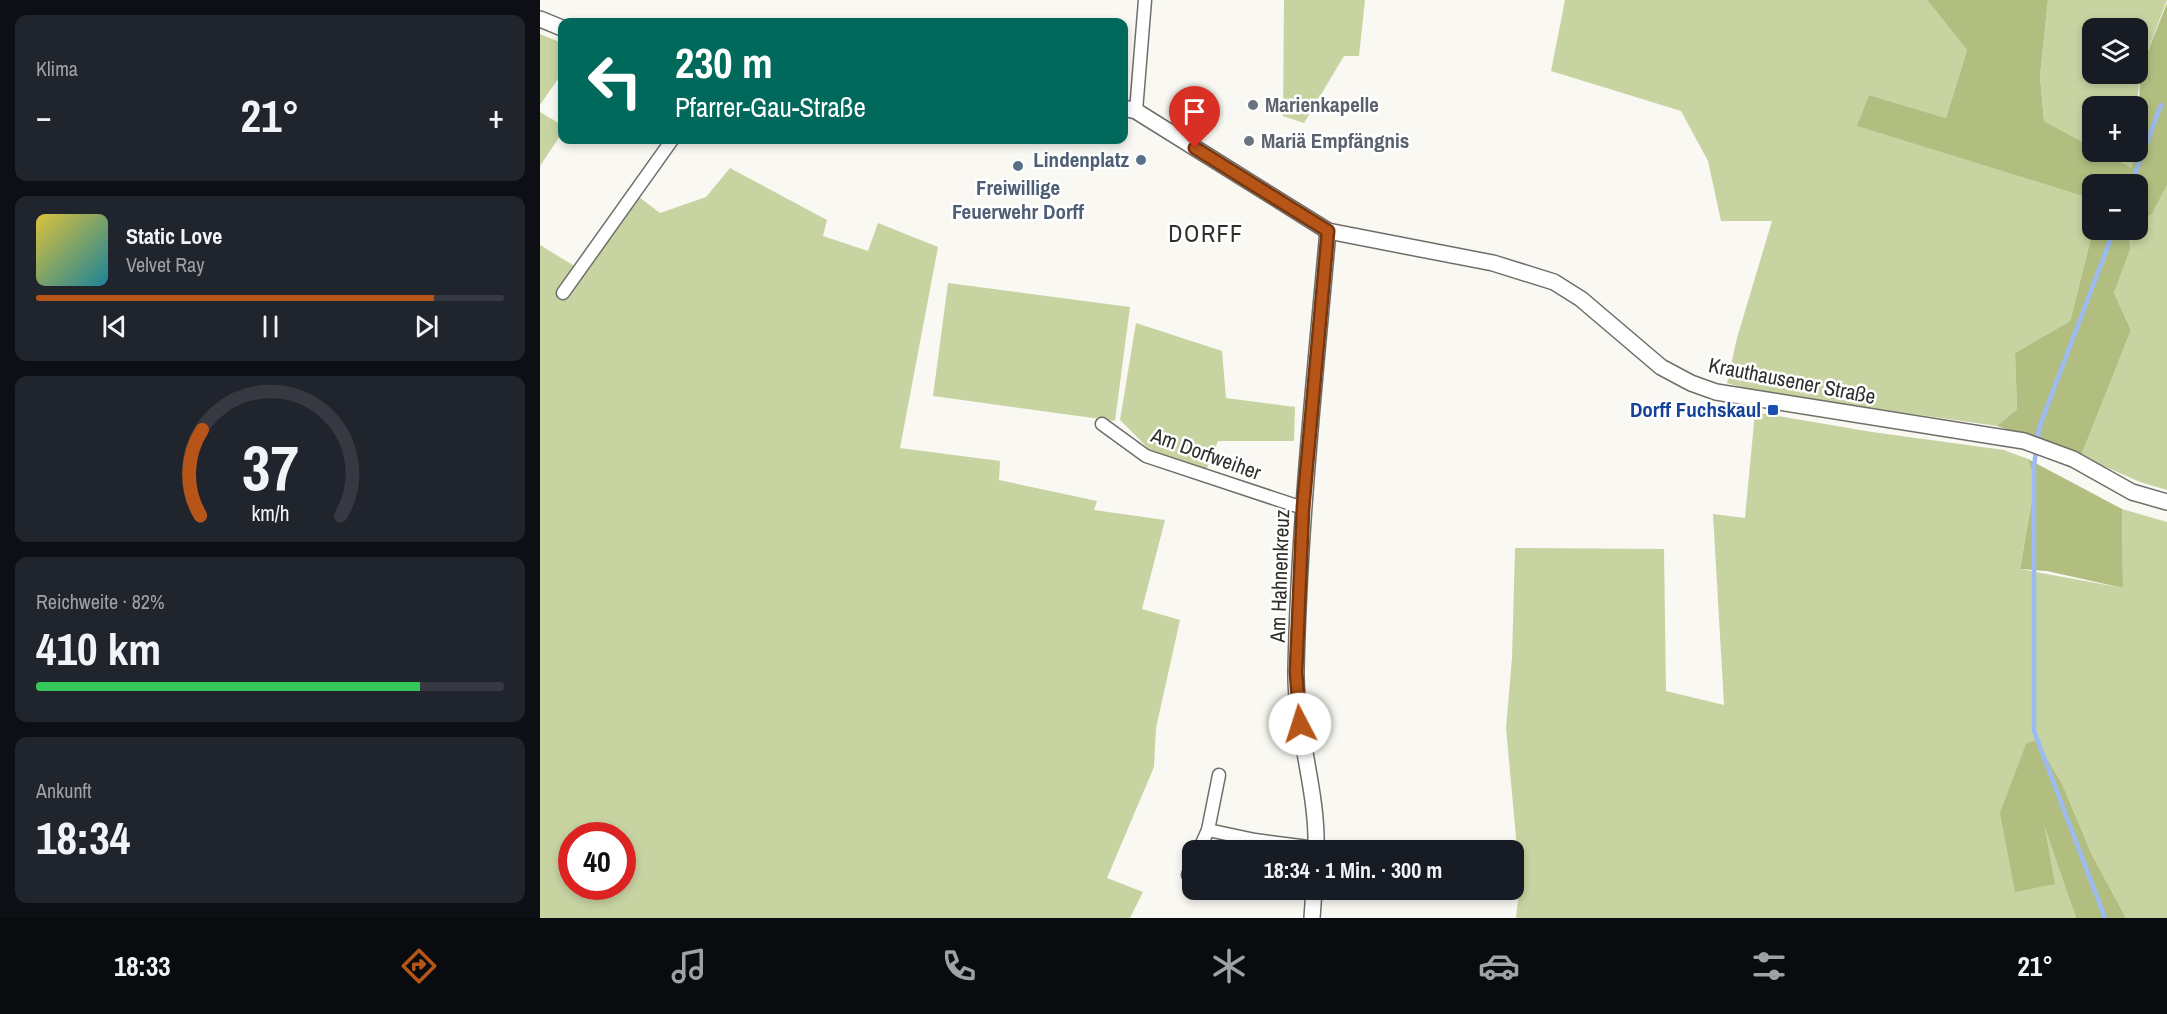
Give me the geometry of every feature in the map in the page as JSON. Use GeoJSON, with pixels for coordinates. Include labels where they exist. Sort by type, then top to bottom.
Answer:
{"type":"FeatureCollection","features":[{"type":"Feature","properties":{"kind":"street"},"geometry":{"type":"LineString","coordinates":[[1145,0],[1130,110],[1328,231]]}},
{"type":"Feature","properties":{"kind":"street"},"geometry":{"type":"LineString","coordinates":[[540,19],[558,26]]}},
{"type":"Feature","properties":{"kind":"street"},"geometry":{"type":"LineString","coordinates":[[563,293],[669,144]]}},
{"type":"Feature","properties":{"kind":"street","name":"Krauthausener Straße"},"geometry":{"type":"LineString","coordinates":[[1328,231],[1493,263],[1554,282],[1581,299],[1662,367],[1691,383],[1716,392],[2024,441],[2047,448],[2132,492],[2167,502]]}},
{"type":"Feature","properties":{"kind":"street","name":"Am Hahnenkreuz"},"geometry":{"type":"LineString","coordinates":[[1315,840],[1313,806],[1298,710],[1296,672],[1303,508],[1328,231]]}},
{"type":"Feature","properties":{"kind":"street","name":"Am Dorfweiher"},"geometry":{"type":"LineString","coordinates":[[1102,424],[1146,456],[1303,508]]}},
{"type":"Feature","properties":{"kind":"street"},"geometry":{"type":"LineString","coordinates":[[1204,840],[1208,830],[1219,775]]}},
{"type":"Feature","properties":{"kind":"street"},"geometry":{"type":"LineString","coordinates":[[1208,830],[1255,840]]}},
{"type":"Feature","properties":{"kind":"street"},"geometry":{"type":"LineString","coordinates":[[1312,918],[1313,900]]}},
{"type":"Feature","properties":{"kind":"green space"},"geometry":{"type":"Polygon","coordinates":[[[1284,0],[1365,0],[1359,56],[1344,56],[1304,123],[1283,116],[1284,0]]]}},
{"type":"Feature","properties":{"kind":"green space"},"geometry":{"type":"Polygon","coordinates":[[[1565,0],[1927,0],[1967,50],[1946,118],[1869,95],[1858,126],[2082,196],[2082,240],[2090,240],[2070,321],[2015,353],[2017,409],[1997,426],[1757,392],[1727,383],[1737,338],[1772,221],[1721,221],[1708,161],[1681,111],[1551,71],[1565,0]]]}},
{"type":"Feature","properties":{"kind":"green space"},"geometry":{"type":"Polygon","coordinates":[[[1927,0],[2048,0],[2040,76],[2044,121],[2082,142],[2082,162],[2120,162],[2132,168],[2132,162],[2148,162],[2148,96],[2139,96],[2140,84],[2148,84],[2148,51],[2167,3],[2167,185],[2152,214],[2148,217],[2148,174],[2082,174],[2082,196],[1857,126],[1869,95],[1946,118],[1967,50],[1927,0]]]}},
{"type":"Feature","properties":{"kind":"green space"},"geometry":{"type":"Polygon","coordinates":[[[2048,0],[2167,0],[2148,50],[2148,18],[2082,18],[2082,84],[2139,84],[2138,96],[2082,96],[2082,142],[2044,121],[2040,76],[2048,0]]]}},
{"type":"Feature","properties":{"kind":"green space"},"geometry":{"type":"Polygon","coordinates":[[[540,34],[558,41],[558,79],[540,105],[540,34]]]}},
{"type":"Feature","properties":{"kind":"green space"},"geometry":{"type":"Polygon","coordinates":[[[540,112],[558,123],[558,139],[540,166],[540,112]]]}},
{"type":"Feature","properties":{"kind":"green space"},"geometry":{"type":"Polygon","coordinates":[[[2120,162],[2132,162],[2132,168],[2120,162]]]}},
{"type":"Feature","properties":{"kind":"green space"},"geometry":{"type":"Polygon","coordinates":[[[730,168],[827,220],[823,236],[868,251],[878,223],[938,247],[900,448],[1000,461],[999,480],[1097,501],[1094,510],[1165,520],[1142,609],[1180,620],[1156,728],[1154,767],[1107,878],[1143,892],[1130,918],[540,918],[540,245],[586,273],[639,197],[660,213],[706,197],[730,168]]]}},
{"type":"Feature","properties":{"kind":"green space"},"geometry":{"type":"Polygon","coordinates":[[[2167,185],[2167,490],[2140,482],[2081,456],[2131,330],[2114,293],[2129,249],[2128,240],[2148,240],[2148,217],[2152,214],[2167,185]]]}},
{"type":"Feature","properties":{"kind":"green space"},"geometry":{"type":"Polygon","coordinates":[[[2090,240],[2129,240],[2130,249],[2114,293],[2131,330],[2081,456],[1997,426],[2017,409],[2015,353],[2070,321],[2090,240]]]}},
{"type":"Feature","properties":{"kind":"green space"},"geometry":{"type":"Polygon","coordinates":[[[948,283],[1130,307],[1115,421],[933,396],[948,283]]]}},
{"type":"Feature","properties":{"kind":"green space"},"geometry":{"type":"Polygon","coordinates":[[[1136,323],[1222,351],[1226,398],[1295,407],[1294,441],[1218,441],[1205,473],[1153,453],[1120,420],[1136,323]]]}},
{"type":"Feature","properties":{"kind":"green space"},"geometry":{"type":"Polygon","coordinates":[[[1755,412],[1872,432],[2004,450],[2028,459],[2035,483],[2020,569],[2123,588],[2122,509],[2167,522],[2167,918],[2126,918],[2092,855],[2063,786],[2043,818],[2076,918],[1516,918],[1518,900],[1524,900],[1524,840],[1516,840],[1506,728],[1512,658],[1515,548],[1664,549],[1666,691],[1724,705],[1713,514],[1745,518],[1755,412]]]}},
{"type":"Feature","properties":{"kind":"green space"},"geometry":{"type":"Polygon","coordinates":[[[2028,459],[2122,509],[2123,588],[2047,571],[2020,569],[2035,483],[2028,459]]]}},
{"type":"Feature","properties":{"kind":"green space"},"geometry":{"type":"Polygon","coordinates":[[[2036,740],[2063,786],[2092,855],[2126,918],[2076,918],[2044,824],[2055,884],[2015,892],[2000,813],[2026,744],[2036,740]]]}},
{"type":"Feature","properties":{"kind":"waterway"},"geometry":{"type":"LineString","coordinates":[[2135,174],[2161,105]]}},
{"type":"Feature","properties":{"kind":"waterway"},"geometry":{"type":"LineString","coordinates":[[2105,918],[2034,731],[2034,466],[2039,428],[2110,240]]}},
{"type":"Feature","properties":{"kind":"place","name":"Marienkapelle"},"geometry":{"type":"Point","coordinates":[1253,105]}},
{"type":"Feature","properties":{"kind":"place","name":"Mariä Empfängnis"},"geometry":{"type":"Point","coordinates":[1249,141]}},
{"type":"Feature","properties":{"kind":"place","name":"Lindenplatz"},"geometry":{"type":"Point","coordinates":[1141,160]}},
{"type":"Feature","properties":{"kind":"place","name":"Freiwillige Feuerwehr Dorff"},"geometry":{"type":"Point","coordinates":[1018,166]}},
{"type":"Feature","properties":{"kind":"place","name":"Dorff Fuchskaul"},"geometry":{"type":"Point","coordinates":[1773,410]}},
{"type":"Feature","properties":{"kind":"district","name":"DORFF"},"geometry":{"type":"Point","coordinates":[1206,234]}},
{"type":"Feature","properties":{"kind":"route"},"geometry":{"type":"LineString","coordinates":[[1195,148],[1328,231],[1303,508],[1296,672],[1300,724]]}}]}
